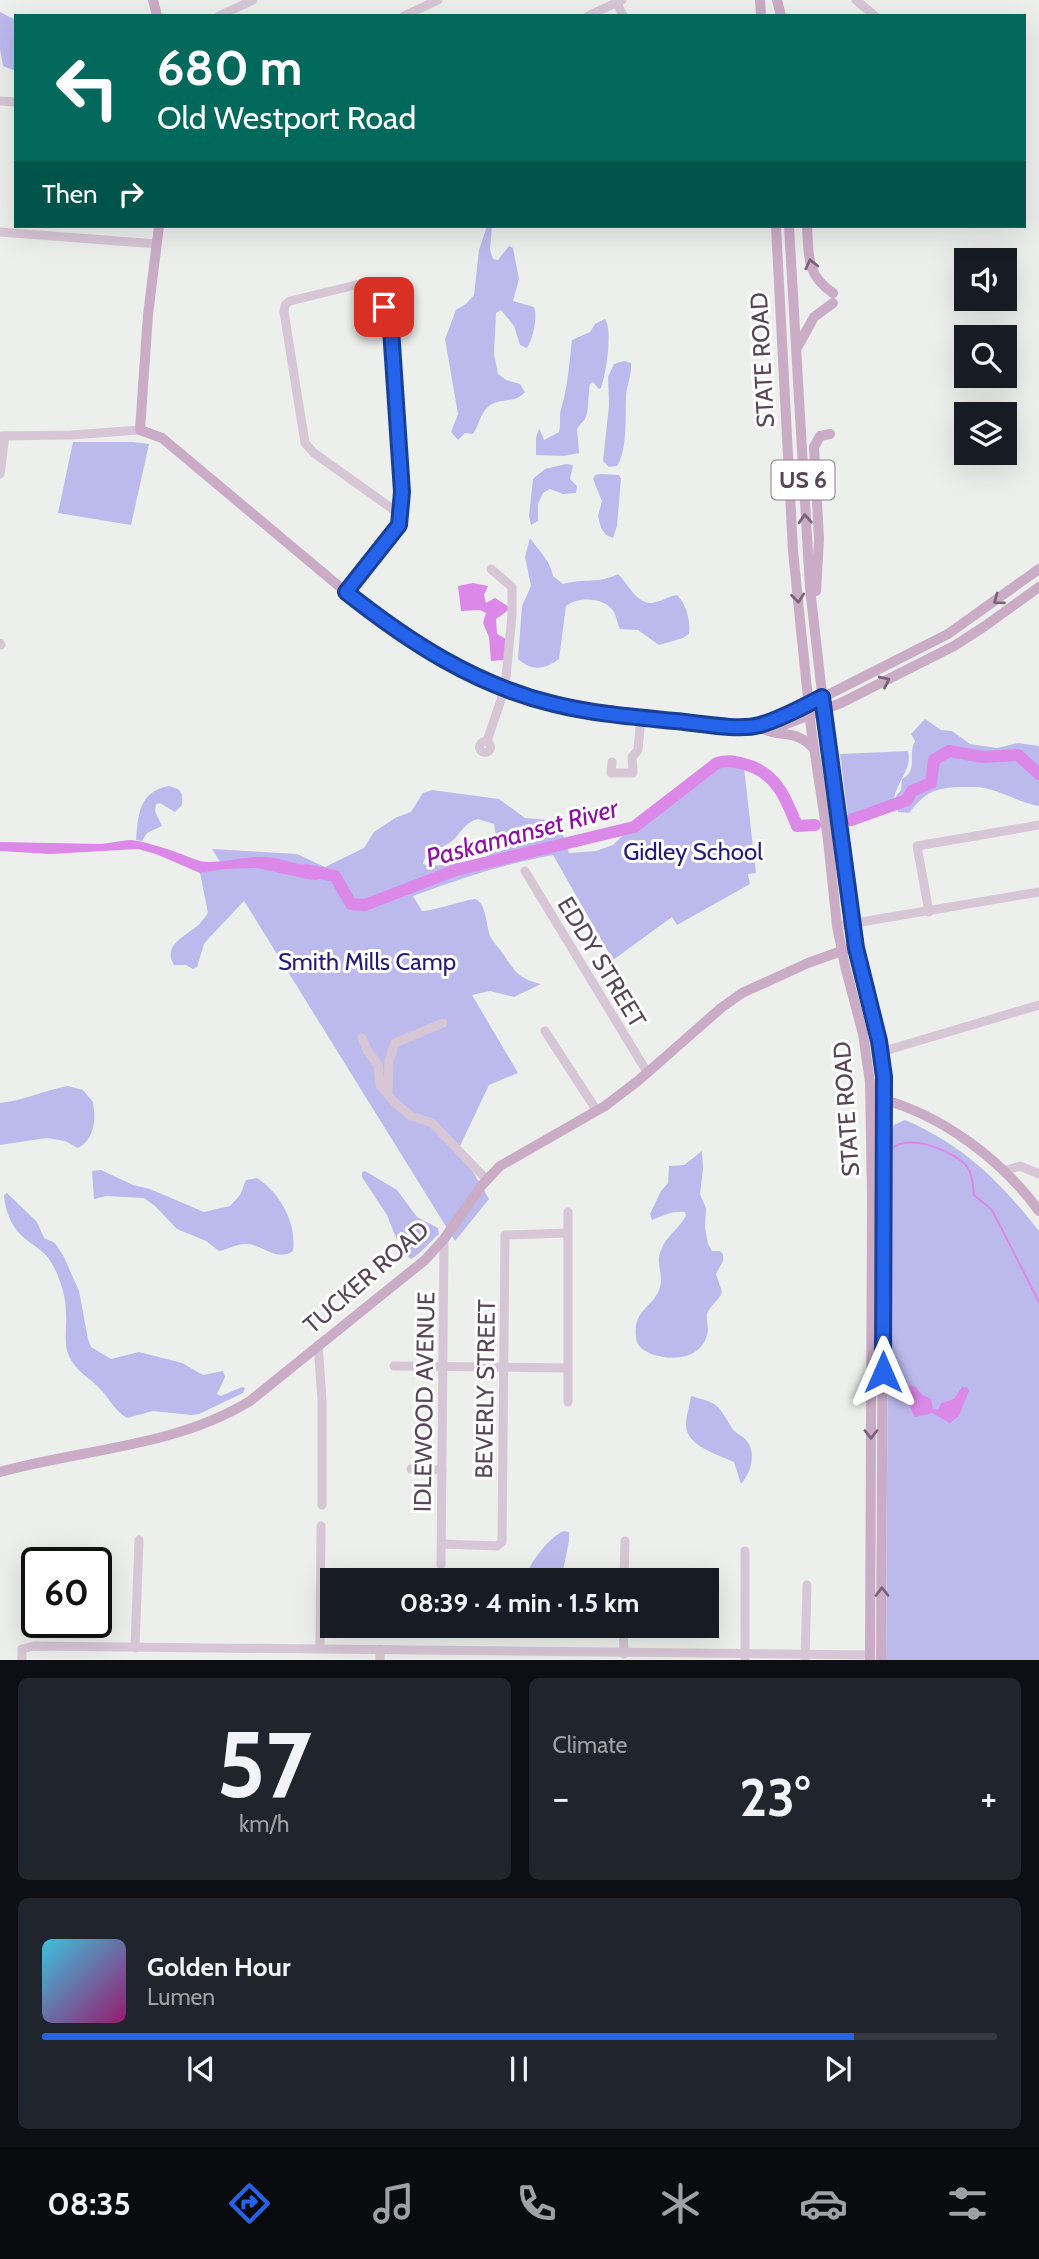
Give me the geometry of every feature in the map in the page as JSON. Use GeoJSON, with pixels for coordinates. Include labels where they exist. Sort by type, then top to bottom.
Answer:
{"type":"FeatureCollection","features":[{"type":"Feature","properties":{"kind":"main road"},"geometry":{"type":"LineString","coordinates":[[159,228],[148,315],[140,430],[162,438],[346,592],[414,643],[468,674],[555,704],[641,718],[758,726],[809,710],[824,711],[954,646],[1039,587]]}},
{"type":"Feature","properties":{"kind":"main road","name":"STATE ROAD"},"geometry":{"type":"LineString","coordinates":[[776,228],[793,551],[809,710],[828,840],[837,926],[863,1034],[871,1096],[878,1372],[881,1660]]}},
{"type":"Feature","properties":{"kind":"main road","name":"STATE ROAD"},"geometry":{"type":"LineString","coordinates":[[789,228],[807,538],[822,697],[856,948],[881,1052],[884,1100],[870,1658]]}},
{"type":"Feature","properties":{"kind":"main road"},"geometry":{"type":"LineString","coordinates":[[791,254],[795,228]]}},
{"type":"Feature","properties":{"kind":"main road"},"geometry":{"type":"LineString","coordinates":[[796,349],[814,317],[833,298],[811,268],[807,228]]}},
{"type":"Feature","properties":{"kind":"main road"},"geometry":{"type":"LineString","coordinates":[[814,612],[819,546],[814,447],[820,436],[830,434]]}},
{"type":"Feature","properties":{"kind":"main road"},"geometry":{"type":"LineString","coordinates":[[809,710],[822,697],[957,629],[1039,569]]}},
{"type":"Feature","properties":{"kind":"main road"},"geometry":{"type":"LineString","coordinates":[[758,726],[771,734],[799,736],[814,749]]}},
{"type":"Feature","properties":{"kind":"main road","name":"TUCKER ROAD"},"geometry":{"type":"LineString","coordinates":[[0,1472],[55,1457],[153,1439],[225,1415],[258,1395],[409,1274],[444,1239],[487,1180],[512,1158],[597,1111],[742,993],[842,950],[856,948]]}},
{"type":"Feature","properties":{"kind":"main road"},"geometry":{"type":"LineString","coordinates":[[871,1096],[916,1112],[977,1149],[1004,1171],[1039,1211]]}},
{"type":"Feature","properties":{"kind":"street"},"geometry":{"type":"LineString","coordinates":[[223,14],[253,0]]}},
{"type":"Feature","properties":{"kind":"street"},"geometry":{"type":"LineString","coordinates":[[408,14],[438,0]]}},
{"type":"Feature","properties":{"kind":"street"},"geometry":{"type":"LineString","coordinates":[[856,0],[873,14]]}},
{"type":"Feature","properties":{"kind":"street"},"geometry":{"type":"LineString","coordinates":[[592,14],[619,1]]}},
{"type":"Feature","properties":{"kind":"street"},"geometry":{"type":"LineString","coordinates":[[0,232],[157,244]]}},
{"type":"Feature","properties":{"kind":"street"},"geometry":{"type":"LineString","coordinates":[[346,592],[394,532],[401,515],[402,492],[391,329],[379,292],[373,285],[362,282],[290,301],[285,305],[284,312],[305,443],[323,460],[401,515]]}},
{"type":"Feature","properties":{"kind":"street"},"geometry":{"type":"LineString","coordinates":[[0,474],[2,436],[140,430]]}},
{"type":"Feature","properties":{"kind":"street"},"geometry":{"type":"LineString","coordinates":[[487,741],[505,688],[512,615],[512,587],[491,569]]}},
{"type":"Feature","properties":{"kind":"street"},"geometry":{"type":"LineString","coordinates":[[612,762],[611,773],[633,773],[632,757],[638,750],[641,718]]}},
{"type":"Feature","properties":{"kind":"street"},"geometry":{"type":"LineString","coordinates":[[929,912],[917,846],[1039,825]]}},
{"type":"Feature","properties":{"kind":"street","name":"EDDY STREET"},"geometry":{"type":"LineString","coordinates":[[525,871],[647,1072]]}},
{"type":"Feature","properties":{"kind":"street"},"geometry":{"type":"LineString","coordinates":[[837,926],[1039,892]]}},
{"type":"Feature","properties":{"kind":"street"},"geometry":{"type":"LineString","coordinates":[[881,1052],[1039,1005]]}},
{"type":"Feature","properties":{"kind":"street"},"geometry":{"type":"LineString","coordinates":[[388,1093],[388,1071],[395,1043],[443,1023]]}},
{"type":"Feature","properties":{"kind":"street"},"geometry":{"type":"LineString","coordinates":[[545,1031],[597,1111]]}},
{"type":"Feature","properties":{"kind":"street"},"geometry":{"type":"LineString","coordinates":[[362,1038],[379,1065],[380,1085],[394,1102],[411,1116],[432,1123],[487,1180]]}},
{"type":"Feature","properties":{"kind":"street"},"geometry":{"type":"LineString","coordinates":[[1004,1171],[1020,1166],[1039,1174]]}},
{"type":"Feature","properties":{"kind":"street"},"geometry":{"type":"LineString","coordinates":[[568,1212],[568,1402]]}},
{"type":"Feature","properties":{"kind":"street","name":"BEVERLY STREET"},"geometry":{"type":"LineString","coordinates":[[442,1544],[501,1544],[505,1235],[567,1233]]}},
{"type":"Feature","properties":{"kind":"street","name":"IDLEWOOD AVENUE"},"geometry":{"type":"LineString","coordinates":[[441,1565],[444,1239]]}},
{"type":"Feature","properties":{"kind":"street"},"geometry":{"type":"LineString","coordinates":[[318,1345],[322,1399],[322,1505]]}},
{"type":"Feature","properties":{"kind":"street"},"geometry":{"type":"LineString","coordinates":[[394,1366],[566,1368]]}},
{"type":"Feature","properties":{"kind":"street"},"geometry":{"type":"LineString","coordinates":[[411,1469],[442,1470]]}},
{"type":"Feature","properties":{"kind":"street"},"geometry":{"type":"LineString","coordinates":[[320,1648],[321,1526]]}},
{"type":"Feature","properties":{"kind":"street"},"geometry":{"type":"LineString","coordinates":[[135,1648],[139,1539]]}},
{"type":"Feature","properties":{"kind":"street"},"geometry":{"type":"LineString","coordinates":[[624,1568],[625,1541]]}},
{"type":"Feature","properties":{"kind":"street"},"geometry":{"type":"LineString","coordinates":[[745,1552],[745,1658]]}},
{"type":"Feature","properties":{"kind":"street"},"geometry":{"type":"LineString","coordinates":[[805,1658],[807,1586]]}},
{"type":"Feature","properties":{"kind":"street"},"geometry":{"type":"LineString","coordinates":[[623,1638],[624,1654]]}},
{"type":"Feature","properties":{"kind":"street"},"geometry":{"type":"LineString","coordinates":[[22,1660],[21,1651],[28,1646],[320,1648],[683,1657],[870,1658]]}},
{"type":"Feature","properties":{"kind":"street"},"geometry":{"type":"LineString","coordinates":[[380,1649],[380,1660]]}},
{"type":"Feature","properties":{"kind":"green space"},"geometry":{"type":"Polygon","coordinates":[[[0,12],[14,19],[13,70],[3,66],[0,12]]]}},
{"type":"Feature","properties":{"kind":"green space"},"geometry":{"type":"Polygon","coordinates":[[[486,228],[492,228],[490,250],[493,259],[498,260],[509,246],[513,248],[519,279],[513,301],[534,307],[535,322],[527,348],[520,345],[514,326],[501,310],[496,313],[494,354],[498,374],[506,380],[520,384],[525,392],[517,398],[492,404],[483,413],[473,434],[465,433],[458,440],[451,432],[458,414],[445,339],[456,310],[474,295],[479,250],[486,228]]]}},
{"type":"Feature","properties":{"kind":"green space"},"geometry":{"type":"Polygon","coordinates":[[[605,319],[609,342],[605,373],[601,388],[593,382],[590,384],[586,416],[577,429],[579,453],[563,456],[536,455],[539,428],[544,440],[559,432],[572,340],[590,332],[595,324],[605,319]]]}},
{"type":"Feature","properties":{"kind":"green space"},"geometry":{"type":"Polygon","coordinates":[[[624,361],[631,363],[631,367],[626,396],[624,442],[617,466],[609,467],[603,461],[609,405],[608,377],[614,364],[624,361]]]}},
{"type":"Feature","properties":{"kind":"green space"},"geometry":{"type":"Polygon","coordinates":[[[73,442],[149,444],[131,525],[58,513],[73,442]]]}},
{"type":"Feature","properties":{"kind":"green space"},"geometry":{"type":"Polygon","coordinates":[[[573,465],[570,479],[577,486],[576,493],[563,494],[550,489],[543,493],[538,504],[538,521],[531,525],[529,516],[533,479],[545,469],[573,465]]]}},
{"type":"Feature","properties":{"kind":"green space"},"geometry":{"type":"Polygon","coordinates":[[[600,474],[619,475],[621,479],[617,526],[613,538],[606,535],[601,528],[598,516],[602,501],[593,479],[600,474]]]}},
{"type":"Feature","properties":{"kind":"green space"},"geometry":{"type":"Polygon","coordinates":[[[530,538],[547,560],[553,576],[563,584],[604,579],[618,574],[634,594],[644,601],[656,602],[677,595],[687,613],[689,634],[659,645],[638,630],[620,629],[614,612],[604,603],[577,601],[566,606],[559,659],[538,668],[523,663],[518,659],[522,606],[531,586],[525,557],[530,538]]]}},
{"type":"Feature","properties":{"kind":"green space"},"geometry":{"type":"Polygon","coordinates":[[[925,719],[941,730],[952,731],[970,744],[997,748],[1018,743],[1039,746],[1039,806],[988,789],[960,787],[936,790],[925,796],[909,813],[898,812],[896,796],[901,790],[902,779],[911,767],[915,741],[911,734],[925,719]]]}},
{"type":"Feature","properties":{"kind":"green space"},"geometry":{"type":"Polygon","coordinates":[[[908,751],[908,765],[896,791],[894,805],[889,803],[848,817],[840,754],[908,751]]]}},
{"type":"Feature","properties":{"kind":"green space"},"geometry":{"type":"Polygon","coordinates":[[[729,763],[744,768],[756,873],[748,874],[750,884],[677,925],[672,917],[613,960],[553,855],[482,872],[413,896],[422,911],[472,899],[479,901],[491,938],[510,964],[521,976],[541,984],[514,997],[490,991],[472,995],[518,1073],[489,1085],[459,1148],[489,1199],[455,1241],[244,901],[204,944],[197,967],[193,969],[186,965],[174,965],[171,958],[176,942],[198,925],[208,913],[200,873],[224,868],[212,849],[297,854],[325,867],[364,848],[374,832],[395,818],[411,812],[423,793],[432,790],[499,799],[525,818],[549,820],[560,826],[569,853],[596,851],[613,845],[637,822],[729,763]],[[478,819],[470,823],[448,844],[431,852],[423,864],[445,865],[488,856],[498,848],[494,824],[478,819]]]}},
{"type":"Feature","properties":{"kind":"green space"},"geometry":{"type":"Polygon","coordinates":[[[169,786],[178,789],[182,794],[182,805],[175,812],[160,803],[156,804],[155,811],[162,826],[147,833],[142,841],[136,840],[139,813],[146,799],[151,793],[169,786]]]}},
{"type":"Feature","properties":{"kind":"green space"},"geometry":{"type":"Polygon","coordinates":[[[68,1086],[83,1090],[93,1102],[93,1128],[84,1144],[78,1148],[65,1141],[47,1138],[0,1145],[0,1103],[68,1086]]]}},
{"type":"Feature","properties":{"kind":"green space"},"geometry":{"type":"Polygon","coordinates":[[[905,1120],[963,1153],[1010,1196],[1039,1231],[1039,1660],[886,1660],[889,1136],[894,1125],[905,1120]]]}},
{"type":"Feature","properties":{"kind":"green space"},"geometry":{"type":"Polygon","coordinates":[[[702,1151],[700,1194],[706,1208],[705,1228],[708,1244],[712,1251],[720,1251],[723,1254],[723,1261],[716,1274],[722,1292],[707,1314],[708,1330],[701,1347],[680,1357],[654,1355],[638,1344],[636,1327],[641,1314],[660,1287],[659,1255],[663,1245],[686,1216],[685,1212],[675,1212],[652,1220],[650,1214],[668,1183],[669,1166],[684,1165],[702,1151]]]}},
{"type":"Feature","properties":{"kind":"green space"},"geometry":{"type":"Polygon","coordinates":[[[101,1170],[204,1212],[230,1206],[240,1195],[246,1180],[257,1178],[280,1200],[285,1210],[294,1240],[293,1251],[281,1255],[244,1244],[219,1251],[206,1241],[177,1229],[144,1198],[106,1196],[94,1199],[92,1171],[101,1170]]]}},
{"type":"Feature","properties":{"kind":"green space"},"geometry":{"type":"Polygon","coordinates":[[[365,1171],[397,1190],[417,1217],[438,1228],[439,1234],[411,1259],[396,1238],[387,1215],[362,1177],[362,1172],[365,1171]]]}},
{"type":"Feature","properties":{"kind":"green space"},"geometry":{"type":"Polygon","coordinates":[[[7,1193],[37,1222],[44,1238],[55,1243],[64,1257],[79,1291],[91,1347],[111,1359],[139,1352],[182,1363],[203,1375],[223,1371],[225,1377],[217,1394],[221,1396],[242,1387],[245,1388],[243,1393],[199,1414],[153,1411],[127,1418],[119,1412],[69,1356],[65,1300],[60,1280],[46,1255],[14,1227],[6,1208],[4,1195],[7,1193]]]}},
{"type":"Feature","properties":{"kind":"green space"},"geometry":{"type":"Polygon","coordinates":[[[691,1396],[717,1406],[733,1430],[749,1444],[752,1462],[741,1484],[734,1462],[704,1449],[691,1439],[687,1432],[686,1421],[691,1396]]]}},
{"type":"Feature","properties":{"kind":"green space"},"geometry":{"type":"Polygon","coordinates":[[[569,1532],[563,1568],[530,1568],[540,1552],[558,1534],[569,1532]]]}},
{"type":"Feature","properties":{"kind":"shaded area"},"geometry":{"type":"Polygon","coordinates":[[[473,583],[488,586],[484,595],[486,603],[495,598],[511,608],[496,619],[497,634],[506,639],[504,660],[491,661],[489,637],[483,623],[486,613],[480,610],[461,611],[458,586],[473,583]]]}},
{"type":"Feature","properties":{"kind":"shaded area"},"geometry":{"type":"Polygon","coordinates":[[[129,840],[154,845],[203,862],[262,857],[322,868],[318,880],[312,880],[257,868],[200,873],[138,849],[50,854],[0,851],[0,842],[101,844],[129,840]]]}},
{"type":"Feature","properties":{"kind":"shaded area"},"geometry":{"type":"Polygon","coordinates":[[[903,1386],[916,1387],[922,1395],[931,1399],[933,1409],[938,1410],[941,1403],[954,1399],[962,1387],[967,1387],[969,1391],[959,1416],[950,1423],[932,1413],[915,1417],[905,1398],[903,1386]]]}},
{"type":"Feature","properties":{"kind":"waterway","name":"Paskamanset River"},"geometry":{"type":"LineString","coordinates":[[851,820],[907,800],[912,791],[931,783],[934,760],[949,751],[983,757],[1018,755],[1039,774]]}},
{"type":"Feature","properties":{"kind":"waterway","name":"Paskamanset River"},"geometry":{"type":"LineString","coordinates":[[305,870],[335,876],[351,904],[365,905],[456,870],[634,827],[717,763],[724,761],[744,764],[764,773],[784,796],[797,826],[815,825]]}},
{"type":"Feature","properties":{"kind":"waterway"},"geometry":{"type":"LineString","coordinates":[[894,1147],[911,1143],[933,1147],[954,1156],[968,1168],[974,1195],[992,1210],[1039,1302]]}},
{"type":"Feature","properties":{"kind":"route"},"geometry":{"type":"LineString","coordinates":[[384,307],[391,329],[402,508],[399,525],[346,592],[381,621],[468,674],[555,704],[638,717],[758,726],[822,697],[856,948],[879,1041],[884,1077],[883,1372]]}},
{"type":"Feature","properties":{"kind":"park label","name":"Gidley School"},"geometry":{"type":"Point","coordinates":[693,851]}},
{"type":"Feature","properties":{"kind":"park label","name":"Smith Mills Camp"},"geometry":{"type":"Point","coordinates":[367,961]}}]}
